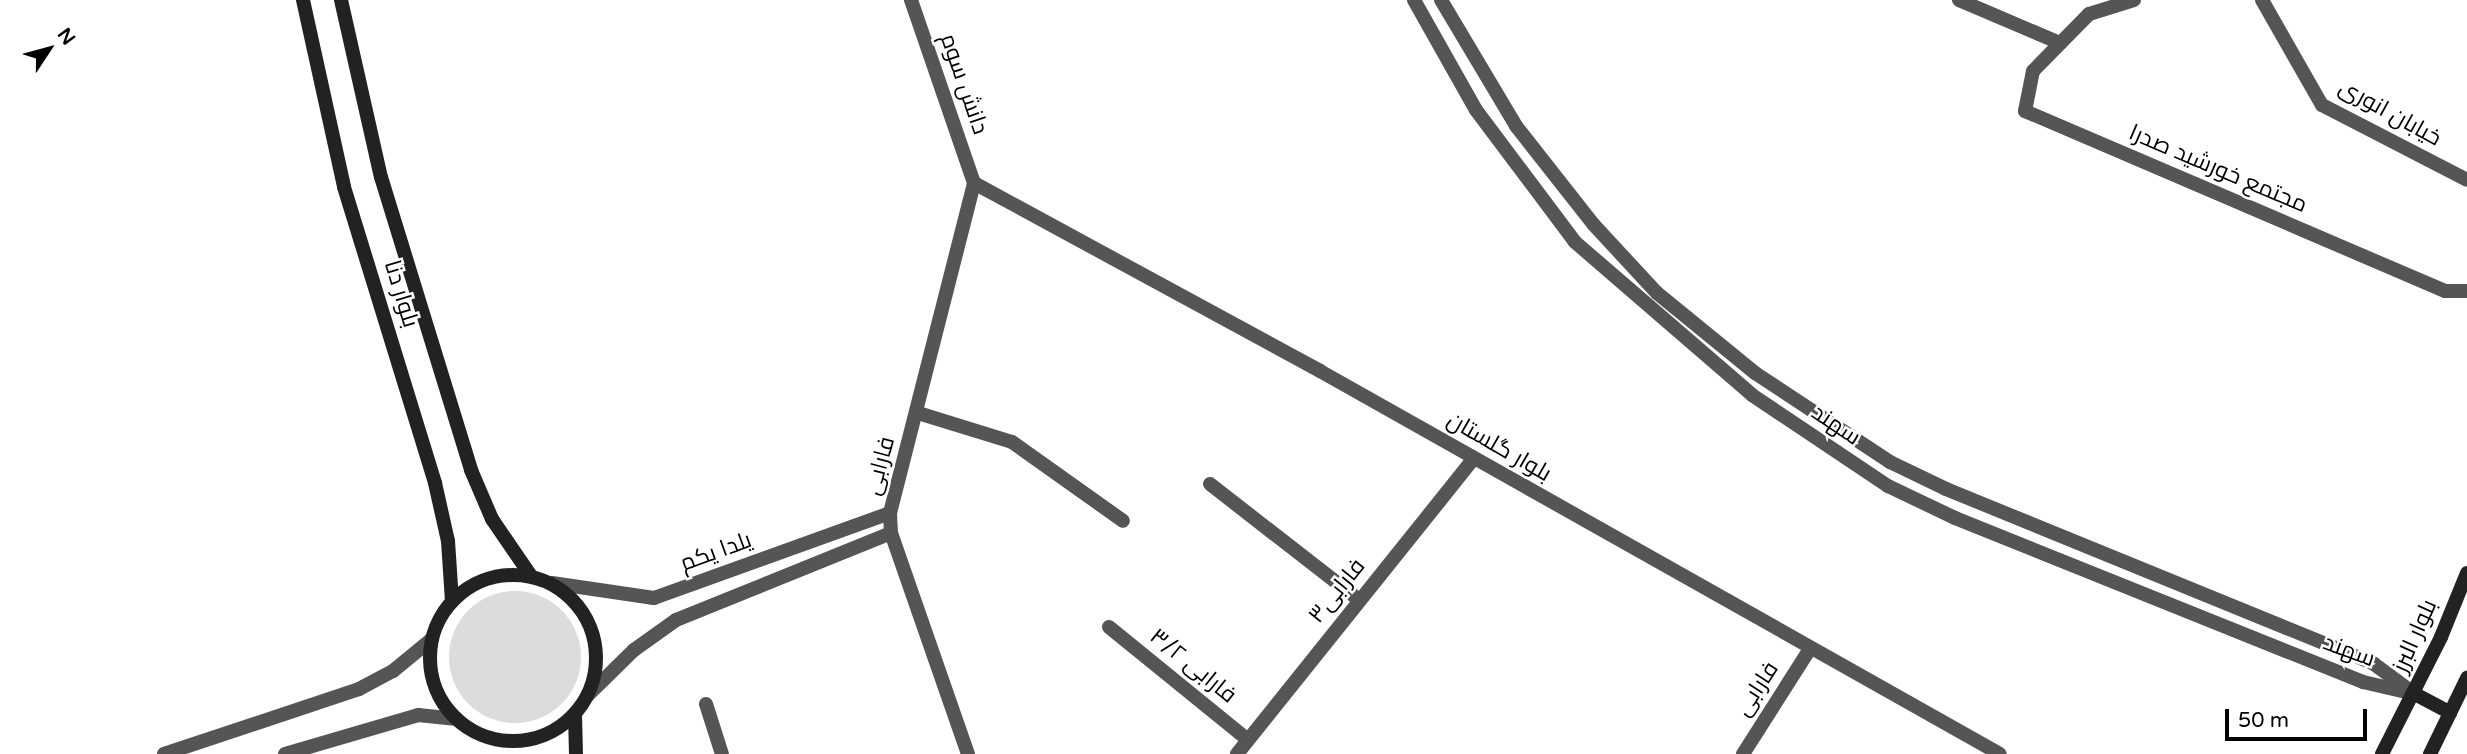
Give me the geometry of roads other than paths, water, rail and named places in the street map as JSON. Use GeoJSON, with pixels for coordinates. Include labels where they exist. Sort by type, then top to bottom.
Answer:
{"type":"FeatureCollection","features":[{"type":"Feature","properties":{"kind":"main road","name":"بلوار دنا"},"geometry":{"type":"LineString","coordinates":[[303,0],[344,187],[435,483],[448,541],[452,601]]}},
{"type":"Feature","properties":{"kind":"main road","name":"بلوار دنا"},"geometry":{"type":"LineString","coordinates":[[341,0],[381,177],[471,470],[492,519],[531,576]]}},
{"type":"Feature","properties":{"kind":"main road","name":"بلوار البرز"},"geometry":{"type":"LineString","coordinates":[[2382,754],[2414,694],[2467,573]]}},
{"type":"Feature","properties":{"kind":"main road"},"geometry":{"type":"LineString","coordinates":[[496,739],[539,737],[575,714],[587,696],[596,671],[596,645],[588,621],[573,599],[552,583],[531,576],[488,578],[452,601],[432,639],[434,683],[457,719],[496,739],[510,754]]}},
{"type":"Feature","properties":{"kind":"main road"},"geometry":{"type":"LineString","coordinates":[[2430,754],[2467,678]]}},
{"type":"Feature","properties":{"kind":"main road"},"geometry":{"type":"LineString","coordinates":[[2414,694],[2450,713]]}},
{"type":"Feature","properties":{"kind":"main road"},"geometry":{"type":"LineString","coordinates":[[575,714],[576,754]]}},
{"type":"Feature","properties":{"kind":"street","name":"دانش سوم"},"geometry":{"type":"LineString","coordinates":[[911,0],[974,183]]}},
{"type":"Feature","properties":{"kind":"street","name":"سهند"},"geometry":{"type":"LineString","coordinates":[[1414,0],[1476,110],[1575,242],[1670,328],[1762,402],[1888,485],[1955,518],[2363,682],[2414,694]]}},
{"type":"Feature","properties":{"kind":"street","name":"سهند"},"geometry":{"type":"LineString","coordinates":[[1441,0],[1516,126],[1587,216],[1657,293],[1755,373],[1890,462],[1945,489],[2374,664],[2414,694]]}},
{"type":"Feature","properties":{"kind":"street"},"geometry":{"type":"LineString","coordinates":[[1959,0],[2060,43]]}},
{"type":"Feature","properties":{"kind":"street","name":"مجتمع خورشید صدرا"},"geometry":{"type":"LineString","coordinates":[[2134,0],[2089,14],[2060,43],[2033,71],[2025,111],[2445,292],[2467,291]]}},
{"type":"Feature","properties":{"kind":"street","name":"خیابان انوری"},"geometry":{"type":"LineString","coordinates":[[2262,0],[2322,105],[2467,180]]}},
{"type":"Feature","properties":{"kind":"street","name":"فارابی"},"geometry":{"type":"LineString","coordinates":[[968,754],[891,533],[890,513],[918,413],[974,183]]}},
{"type":"Feature","properties":{"kind":"street","name":"بلوار گلستان"},"geometry":{"type":"LineString","coordinates":[[974,183],[1474,458],[2000,754]]}},
{"type":"Feature","properties":{"kind":"street"},"geometry":{"type":"LineString","coordinates":[[918,413],[1012,442],[1123,522]]}},
{"type":"Feature","properties":{"kind":"street","name":"فارابی۳"},"geometry":{"type":"LineString","coordinates":[[1237,754],[1474,458]]}},
{"type":"Feature","properties":{"kind":"street"},"geometry":{"type":"LineString","coordinates":[[1210,484],[1359,600]]}},
{"type":"Feature","properties":{"kind":"street","name":"یلدا یکم"},"geometry":{"type":"LineString","coordinates":[[552,583],[654,598],[890,513]]}},
{"type":"Feature","properties":{"kind":"street","name":"یلدا یکم"},"geometry":{"type":"LineString","coordinates":[[587,696],[634,650],[676,620],[891,533]]}},
{"type":"Feature","properties":{"kind":"street","name":"فارابی ۳/۲"},"geometry":{"type":"LineString","coordinates":[[1109,627],[1248,740]]}},
{"type":"Feature","properties":{"kind":"street"},"geometry":{"type":"LineString","coordinates":[[164,754],[359,689],[393,671],[432,639]]}},
{"type":"Feature","properties":{"kind":"street","name":"فارابی"},"geometry":{"type":"LineString","coordinates":[[1742,754],[1810,649]]}},
{"type":"Feature","properties":{"kind":"street"},"geometry":{"type":"LineString","coordinates":[[705,704],[722,754]]}},
{"type":"Feature","properties":{"kind":"street"},"geometry":{"type":"LineString","coordinates":[[285,754],[374,724],[418,715],[457,719]]}}]}
